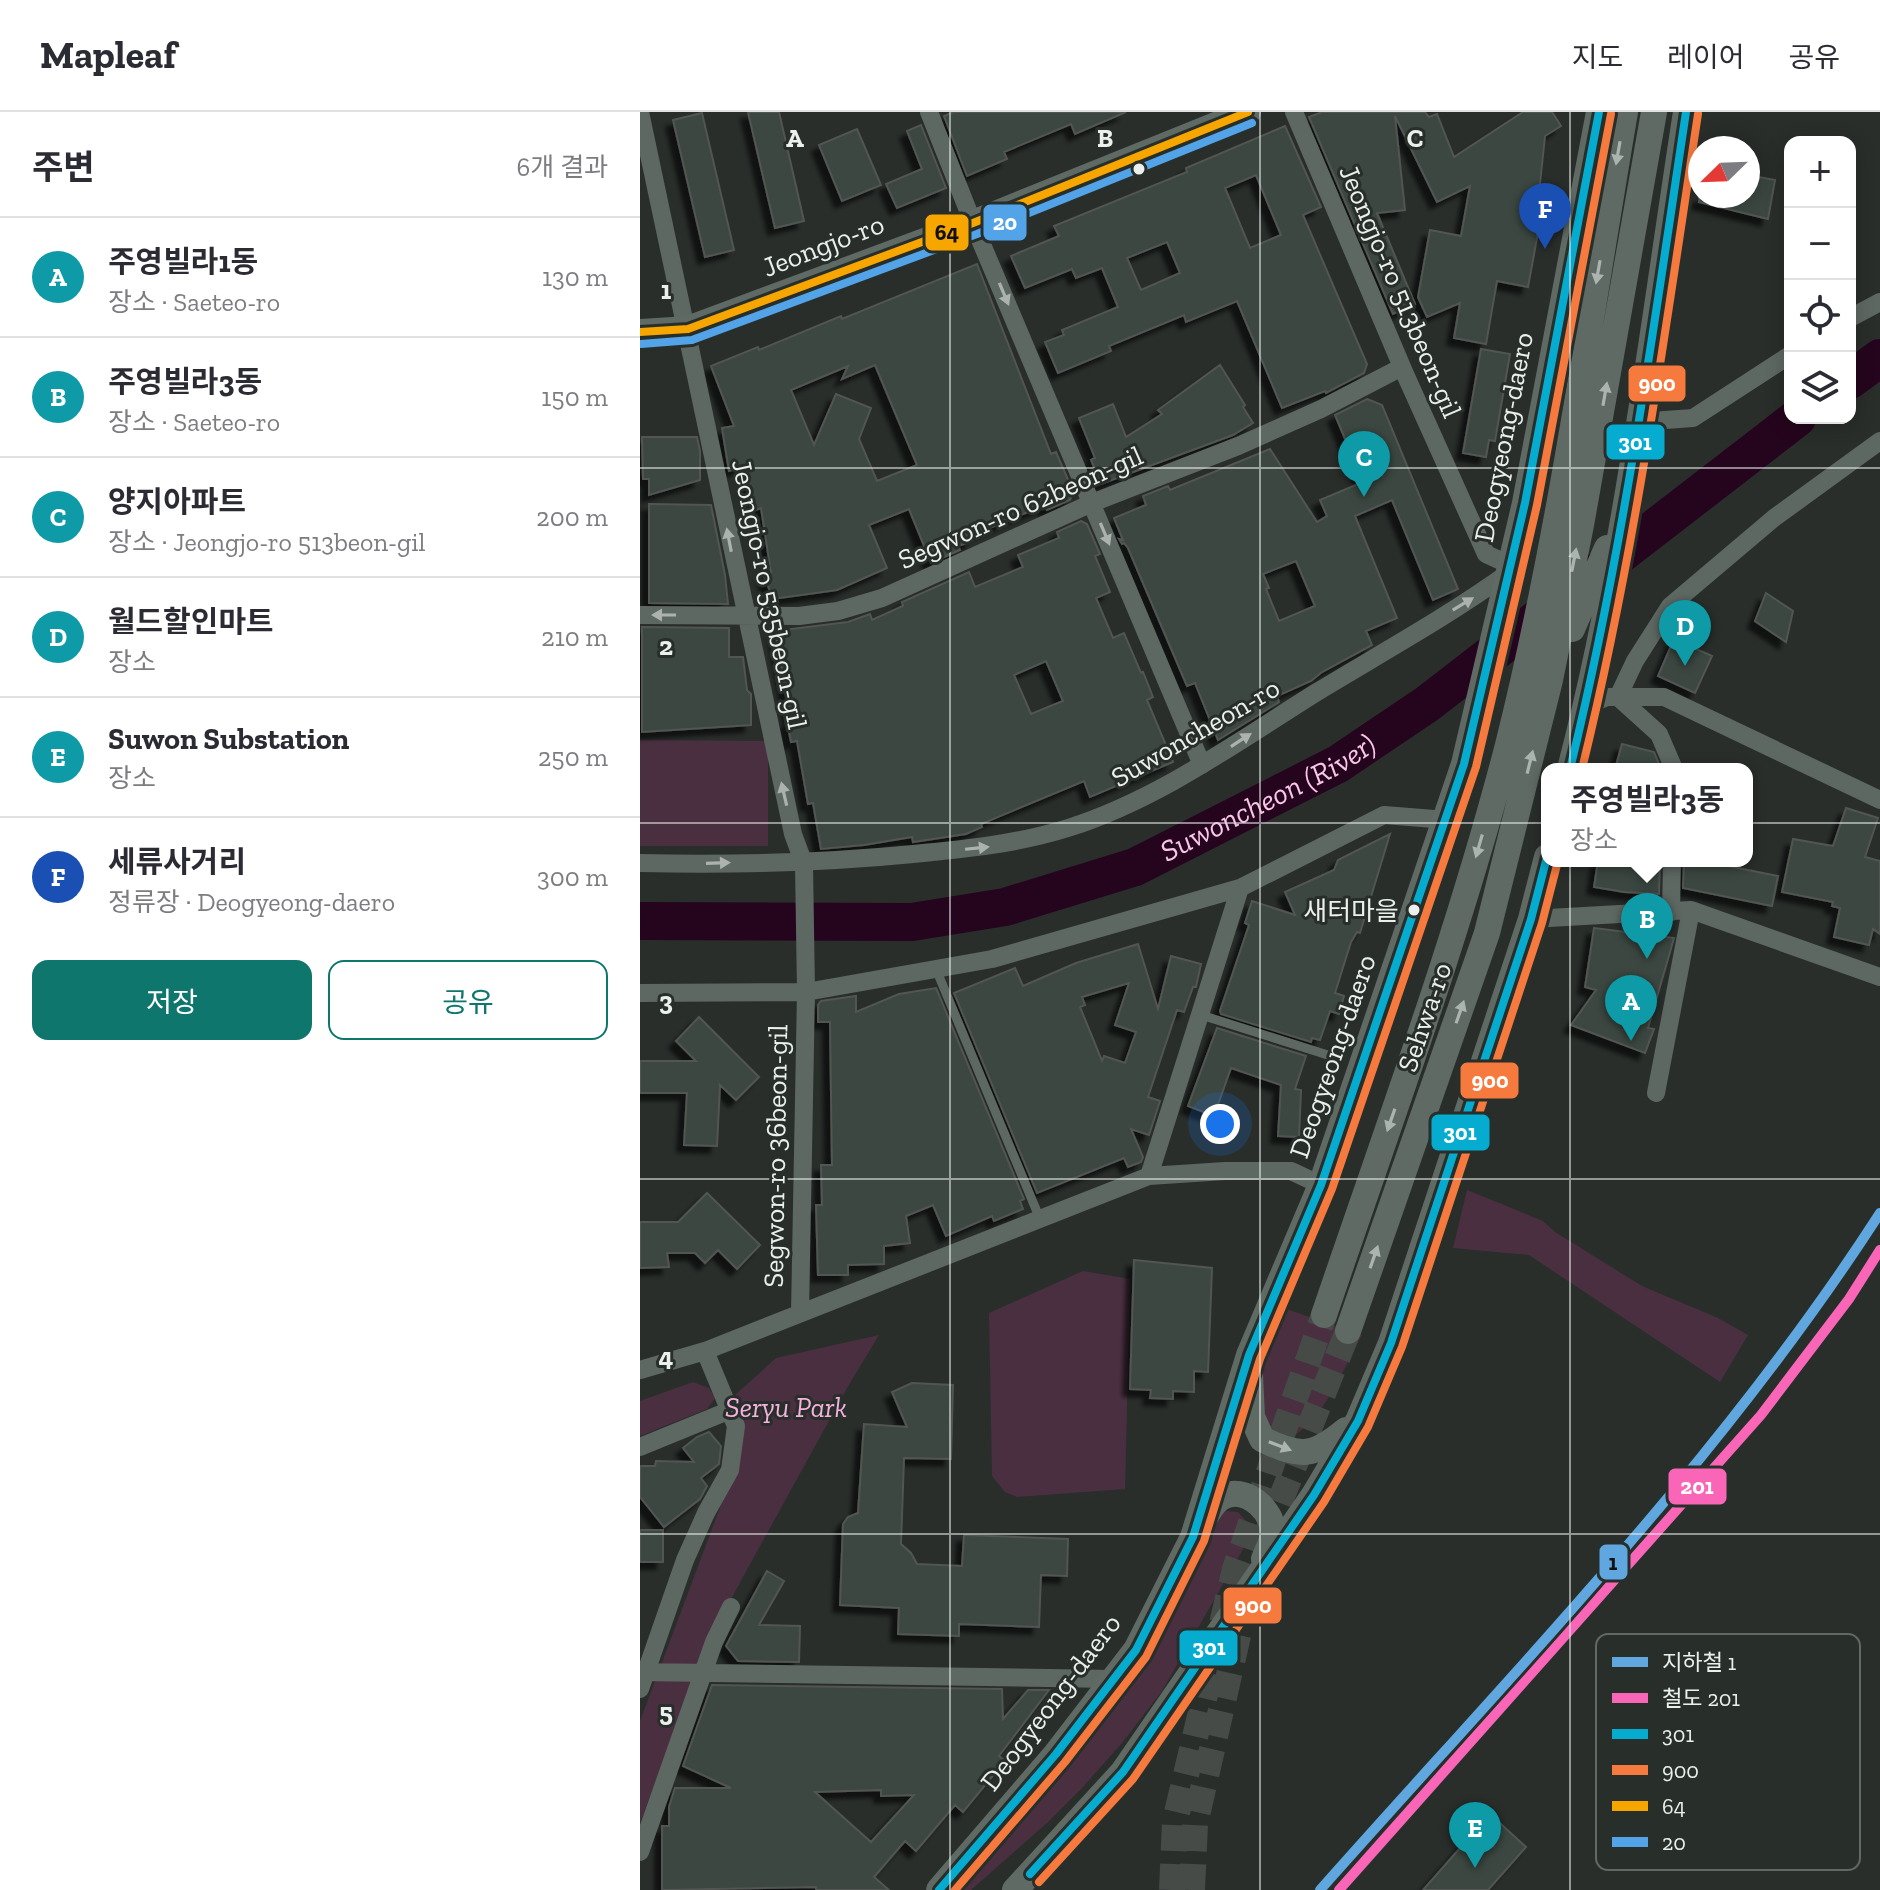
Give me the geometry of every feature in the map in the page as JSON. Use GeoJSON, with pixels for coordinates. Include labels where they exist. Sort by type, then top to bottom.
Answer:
{"type":"FeatureCollection","features":[{"type":"Feature","properties":{"kind":"main road","name":"Jeongjo-ro"},"geometry":{"type":"LineString","coordinates":[[640,332],[688,329],[973,223],[1248,112]]}},
{"type":"Feature","properties":{"kind":"main road","name":"Deogyeong-daero"},"geometry":{"type":"LineString","coordinates":[[1521,567],[1525,503],[1599,112]]}},
{"type":"Feature","properties":{"kind":"main road","name":"Deogyeong-daero"},"geometry":{"type":"LineString","coordinates":[[939,1890],[1056,1754],[1136,1650],[1193,1537],[1249,1355],[1321,1185],[1464,764],[1521,567],[1611,195],[1625,112]]}},
{"type":"Feature","properties":{"kind":"main road"},"geometry":{"type":"LineString","coordinates":[[1550,680],[1581,525],[1654,112]]}},
{"type":"Feature","properties":{"kind":"main road"},"geometry":{"type":"LineString","coordinates":[[1572,763],[1594,674],[1628,494],[1686,112]]}},
{"type":"Feature","properties":{"kind":"main road"},"geometry":{"type":"LineString","coordinates":[[1550,680],[1628,494]]}},
{"type":"Feature","properties":{"kind":"main road","name":"Sehwa-ro"},"geometry":{"type":"LineString","coordinates":[[1324,1315],[1457,924],[1508,744],[1515,710],[1521,567]]}},
{"type":"Feature","properties":{"kind":"main road","name":"Sehwa-ro"},"geometry":{"type":"LineString","coordinates":[[1348,1331],[1487,933],[1550,680]]}},
{"type":"Feature","properties":{"kind":"main road"},"geometry":{"type":"LineString","coordinates":[[1015,1890],[1123,1772],[1314,1495],[1358,1421],[1391,1343],[1531,919],[1544,867]]}},
{"type":"Feature","properties":{"kind":"main road"},"geometry":{"type":"LineString","coordinates":[[1249,1355],[1252,1417],[1262,1439],[1287,1452],[1323,1449],[1358,1421]]}},
{"type":"Feature","properties":{"kind":"main road"},"geometry":{"type":"LineString","coordinates":[[1193,1537],[1214,1503],[1228,1494],[1244,1495],[1255,1501],[1265,1510],[1273,1533],[1258,1577]]}},
{"type":"Feature","properties":{"kind":"street","name":"Jeongjo-ro 535beon-gil"},"geometry":{"type":"LineString","coordinates":[[640,112],[688,329],[744,615],[793,834],[804,866],[805,983]]}},
{"type":"Feature","properties":{"kind":"street"},"geometry":{"type":"LineString","coordinates":[[929,112],[1202,765]]}},
{"type":"Feature","properties":{"kind":"street","name":"Jeongjo-ro 513beon-gil"},"geometry":{"type":"LineString","coordinates":[[1294,112],[1402,367],[1486,554],[1521,567]]}},
{"type":"Feature","properties":{"kind":"street"},"geometry":{"type":"LineString","coordinates":[[1856,315],[1880,302]]}},
{"type":"Feature","properties":{"kind":"street"},"geometry":{"type":"LineString","coordinates":[[1638,422],[1693,418],[1784,359]]}},
{"type":"Feature","properties":{"kind":"street","name":"Segwon-ro 62beon-gil"},"geometry":{"type":"LineString","coordinates":[[640,615],[799,616],[838,611],[882,598],[1092,503],[1238,446],[1321,409],[1402,367]]}},
{"type":"Feature","properties":{"kind":"street"},"geometry":{"type":"LineString","coordinates":[[1618,697],[1635,661],[1670,606],[1774,518],[1880,441]]}},
{"type":"Feature","properties":{"kind":"street","name":"Suwoncheon-ro"},"geometry":{"type":"LineString","coordinates":[[640,863],[804,866],[1007,844],[1068,828],[1132,804],[1202,765],[1521,567]]}},
{"type":"Feature","properties":{"kind":"street"},"geometry":{"type":"LineString","coordinates":[[1586,706],[1607,697],[1664,697],[1880,800]]}},
{"type":"Feature","properties":{"kind":"street"},"geometry":{"type":"LineString","coordinates":[[1618,697],[1659,734],[1671,763]]}},
{"type":"Feature","properties":{"kind":"street"},"geometry":{"type":"LineString","coordinates":[[640,993],[805,983],[936,969],[992,959],[1240,888],[1384,815],[1447,820]]}},
{"type":"Feature","properties":{"kind":"street"},"geometry":{"type":"LineString","coordinates":[[1671,912],[1672,867]]}},
{"type":"Feature","properties":{"kind":"street"},"geometry":{"type":"LineString","coordinates":[[1149,1176],[1240,888]]}},
{"type":"Feature","properties":{"kind":"street"},"geometry":{"type":"LineString","coordinates":[[1531,919],[1691,910],[1880,977]]}},
{"type":"Feature","properties":{"kind":"street"},"geometry":{"type":"LineString","coordinates":[[1656,1093],[1691,910]]}},
{"type":"Feature","properties":{"kind":"street","name":"Segwon-ro 36beon-gil"},"geometry":{"type":"LineString","coordinates":[[640,1370],[705,1351],[800,1313],[805,983]]}},
{"type":"Feature","properties":{"kind":"street"},"geometry":{"type":"LineString","coordinates":[[800,1313],[1149,1176],[1291,1171],[1321,1185]]}},
{"type":"Feature","properties":{"kind":"street"},"geometry":{"type":"LineString","coordinates":[[705,1351],[736,1426],[730,1470],[685,1560],[642,1677],[703,1674],[1113,1679]]}},
{"type":"Feature","properties":{"kind":"street"},"geometry":{"type":"LineString","coordinates":[[640,1447],[728,1411]]}},
{"type":"Feature","properties":{"kind":"street"},"geometry":{"type":"LineString","coordinates":[[640,1852],[714,1642],[731,1607]]}},
{"type":"Feature","properties":{"kind":"lane"},"geometry":{"type":"LineString","coordinates":[[936,969],[1040,1219]]}},
{"type":"Feature","properties":{"kind":"lane","name":"Deogyeong-daero"},"geometry":{"type":"LineString","coordinates":[[1201,1015],[1331,1056]]}},
{"type":"Feature","properties":{"kind":"green space"},"geometry":{"type":"Polygon","coordinates":[[[640,740],[768,741],[768,846],[640,846],[640,740]]]}},
{"type":"Feature","properties":{"kind":"green space"},"geometry":{"type":"Polygon","coordinates":[[[1467,1190],[1543,1221],[1555,1232],[1642,1286],[1718,1318],[1748,1335],[1720,1382],[1529,1255],[1453,1248],[1467,1190]]]}},
{"type":"Feature","properties":{"kind":"green space"},"geometry":{"type":"Polygon","coordinates":[[[1083,1271],[1130,1279],[1125,1489],[1017,1497],[1005,1492],[992,1476],[989,1313],[1083,1271]]]}},
{"type":"Feature","properties":{"kind":"green space"},"geometry":{"type":"Polygon","coordinates":[[[1286,1309],[1362,1335],[1323,1407],[1313,1420],[1291,1437],[1268,1431],[1255,1381],[1286,1309]]]}},
{"type":"Feature","properties":{"kind":"green space","name":"Seryu Park"},"geometry":{"type":"Polygon","coordinates":[[[879,1335],[710,1637],[640,1823],[640,1721],[733,1473],[733,1397],[776,1358],[879,1335]]]}},
{"type":"Feature","properties":{"kind":"green space"},"geometry":{"type":"Polygon","coordinates":[[[693,1382],[709,1388],[715,1398],[707,1409],[640,1436],[640,1401],[693,1382]]]}},
{"type":"Feature","properties":{"kind":"green space"},"geometry":{"type":"Polygon","coordinates":[[[1223,1511],[1238,1512],[1254,1530],[1162,1691],[1122,1743],[1047,1823],[971,1890],[954,1890],[995,1842],[1210,1517],[1223,1511]]]}},
{"type":"Feature","properties":{"kind":"building"},"geometry":{"type":"Polygon","coordinates":[[[748,112],[779,112],[804,221],[775,228],[748,112]]]}},
{"type":"Feature","properties":{"kind":"building"},"geometry":{"type":"Polygon","coordinates":[[[954,112],[1126,112],[1075,134],[1071,124],[1004,152],[1007,159],[967,176],[944,116],[954,112]]]}},
{"type":"Feature","properties":{"kind":"building"},"geometry":{"type":"Polygon","coordinates":[[[1322,112],[1425,112],[1429,117],[1437,114],[1454,157],[1523,112],[1552,112],[1561,126],[1545,136],[1537,212],[1539,227],[1528,287],[1497,281],[1486,344],[1454,338],[1460,303],[1427,317],[1418,297],[1430,230],[1461,236],[1470,186],[1437,202],[1395,116],[1405,210],[1377,213],[1415,304],[1393,314],[1309,117],[1322,112]]]}},
{"type":"Feature","properties":{"kind":"building"},"geometry":{"type":"Polygon","coordinates":[[[702,113],[734,250],[705,257],[673,120],[702,113]]]}},
{"type":"Feature","properties":{"kind":"building"},"geometry":{"type":"Polygon","coordinates":[[[921,125],[946,188],[897,208],[886,184],[922,169],[907,131],[921,125]]]}},
{"type":"Feature","properties":{"kind":"building"},"geometry":{"type":"Polygon","coordinates":[[[1285,126],[1321,207],[1303,215],[1367,364],[1364,373],[1326,393],[1282,408],[1237,301],[1186,322],[1184,315],[1109,346],[1111,351],[1058,373],[1045,342],[1064,335],[1062,330],[1118,307],[1102,268],[1076,278],[1072,269],[1025,288],[1011,256],[1059,236],[1054,226],[1187,172],[1186,168],[1285,126]],[[1256,175],[1225,188],[1250,248],[1281,235],[1256,175]],[[1167,242],[1127,258],[1141,290],[1180,273],[1167,242]]]}},
{"type":"Feature","properties":{"kind":"building"},"geometry":{"type":"Polygon","coordinates":[[[857,129],[881,185],[842,201],[819,145],[857,129]]]}},
{"type":"Feature","properties":{"kind":"building"},"geometry":{"type":"Polygon","coordinates":[[[1760,177],[1775,180],[1768,219],[1723,208],[1760,208],[1760,177]]]}},
{"type":"Feature","properties":{"kind":"building"},"geometry":{"type":"Polygon","coordinates":[[[977,264],[1051,454],[1056,452],[1073,491],[1070,500],[1047,510],[1045,505],[970,536],[972,541],[958,546],[960,550],[931,563],[909,509],[869,525],[887,568],[837,590],[773,599],[764,576],[771,573],[761,508],[753,511],[747,465],[729,471],[722,428],[734,426],[711,366],[841,316],[842,319],[977,264]],[[875,365],[842,379],[848,366],[791,390],[814,445],[836,394],[871,408],[859,439],[877,481],[917,465],[875,365]]]}},
{"type":"Feature","properties":{"kind":"building"},"geometry":{"type":"Polygon","coordinates":[[[1481,349],[1510,354],[1495,441],[1489,440],[1486,457],[1463,453],[1481,349]]]}},
{"type":"Feature","properties":{"kind":"building"},"geometry":{"type":"Polygon","coordinates":[[[1220,365],[1253,423],[1233,435],[1101,484],[1091,460],[1095,458],[1079,418],[1113,404],[1126,437],[1162,414],[1158,410],[1220,365]]]}},
{"type":"Feature","properties":{"kind":"building"},"geometry":{"type":"Polygon","coordinates":[[[1367,399],[1382,405],[1458,589],[1433,600],[1392,500],[1355,516],[1397,618],[1366,631],[1372,645],[1311,681],[1277,696],[1279,702],[1218,740],[1195,683],[1187,686],[1128,548],[1119,539],[1123,540],[1114,518],[1146,505],[1143,496],[1168,486],[1170,490],[1270,449],[1317,522],[1327,516],[1320,500],[1363,482],[1335,415],[1367,399]],[[1296,561],[1263,574],[1279,621],[1315,606],[1296,561]]]}},
{"type":"Feature","properties":{"kind":"building"},"geometry":{"type":"Polygon","coordinates":[[[642,437],[697,437],[700,480],[649,495],[649,479],[643,479],[642,437]]]}},
{"type":"Feature","properties":{"kind":"building"},"geometry":{"type":"Polygon","coordinates":[[[649,504],[711,505],[728,604],[649,603],[649,504]]]}},
{"type":"Feature","properties":{"kind":"building"},"geometry":{"type":"Polygon","coordinates":[[[1081,521],[1087,524],[1100,554],[1095,556],[1110,592],[1096,598],[1113,638],[1124,633],[1143,672],[1153,697],[1147,700],[1173,762],[1090,797],[1084,781],[981,824],[982,827],[966,834],[913,842],[912,837],[821,849],[813,803],[808,804],[797,741],[791,742],[787,722],[791,721],[775,631],[848,622],[870,614],[872,620],[903,606],[902,602],[969,572],[975,587],[1023,567],[1018,555],[1059,538],[1057,532],[1081,521]],[[1046,661],[1014,675],[1031,714],[1063,701],[1046,661]]]}},
{"type":"Feature","properties":{"kind":"building"},"geometry":{"type":"Polygon","coordinates":[[[1766,593],[1793,611],[1786,642],[1755,621],[1766,593]]]}},
{"type":"Feature","properties":{"kind":"building"},"geometry":{"type":"Polygon","coordinates":[[[642,627],[729,628],[729,657],[743,657],[747,690],[751,694],[751,725],[642,732],[642,627]]]}},
{"type":"Feature","properties":{"kind":"building"},"geometry":{"type":"Polygon","coordinates":[[[1674,639],[1712,656],[1695,693],[1658,676],[1674,639]]]}},
{"type":"Feature","properties":{"kind":"building"},"geometry":{"type":"Polygon","coordinates":[[[1622,744],[1654,752],[1659,763],[1617,763],[1622,744]]]}},
{"type":"Feature","properties":{"kind":"building"},"geometry":{"type":"Polygon","coordinates":[[[1846,808],[1878,818],[1865,857],[1880,861],[1880,934],[1873,929],[1869,945],[1834,937],[1840,908],[1832,906],[1833,902],[1782,892],[1793,839],[1833,846],[1846,808]]]}},
{"type":"Feature","properties":{"kind":"building"},"geometry":{"type":"Polygon","coordinates":[[[1390,834],[1360,933],[1357,932],[1351,942],[1335,993],[1344,996],[1339,1014],[1330,1011],[1320,1040],[1312,1038],[1311,1042],[1221,1014],[1249,925],[1245,923],[1252,901],[1295,915],[1285,892],[1334,870],[1338,860],[1390,834]]]}},
{"type":"Feature","properties":{"kind":"building"},"geometry":{"type":"Polygon","coordinates":[[[1597,867],[1660,867],[1659,894],[1594,887],[1597,867]]]}},
{"type":"Feature","properties":{"kind":"building"},"geometry":{"type":"Polygon","coordinates":[[[1684,867],[1733,867],[1778,876],[1772,906],[1683,888],[1684,867]]]}},
{"type":"Feature","properties":{"kind":"building"},"geometry":{"type":"Polygon","coordinates":[[[1594,928],[1674,938],[1648,1028],[1654,1029],[1645,1053],[1571,1025],[1596,990],[1585,987],[1594,928]]]}},
{"type":"Feature","properties":{"kind":"building"},"geometry":{"type":"Polygon","coordinates":[[[1138,944],[1158,1009],[1171,956],[1201,964],[1196,987],[1193,987],[1184,1012],[1177,1010],[1148,1097],[1160,1101],[1149,1135],[1131,1129],[1143,1157],[1141,1162],[1128,1167],[1124,1158],[1037,1193],[954,993],[1015,968],[1023,986],[1076,963],[1138,944]],[[1129,983],[1082,997],[1085,1005],[1080,1007],[1102,1061],[1104,1056],[1125,1063],[1136,1032],[1115,1025],[1129,983]]]}},
{"type":"Feature","properties":{"kind":"building"},"geometry":{"type":"Polygon","coordinates":[[[936,988],[1024,1199],[1020,1201],[1023,1209],[994,1221],[992,1216],[946,1236],[933,1205],[906,1216],[910,1243],[884,1246],[884,1264],[848,1265],[848,1275],[818,1275],[816,1205],[822,1205],[821,1165],[832,1165],[830,1022],[818,1022],[818,1005],[821,1001],[856,996],[856,1012],[899,994],[936,988]]]}},
{"type":"Feature","properties":{"kind":"building"},"geometry":{"type":"Polygon","coordinates":[[[699,1017],[759,1077],[736,1100],[720,1085],[717,1146],[684,1145],[687,1093],[640,1093],[640,1061],[696,1061],[676,1041],[699,1017]]]}},
{"type":"Feature","properties":{"kind":"building"},"geometry":{"type":"Polygon","coordinates":[[[1217,1028],[1306,1056],[1295,1089],[1301,1090],[1299,1137],[1278,1136],[1281,1085],[1231,1068],[1214,1116],[1188,1106],[1217,1028]]]}},
{"type":"Feature","properties":{"kind":"building"},"geometry":{"type":"Polygon","coordinates":[[[707,1193],[760,1245],[737,1269],[718,1250],[705,1263],[695,1253],[667,1253],[669,1267],[640,1268],[640,1222],[678,1222],[707,1193]]]}},
{"type":"Feature","properties":{"kind":"building"},"geometry":{"type":"Polygon","coordinates":[[[1134,1260],[1212,1268],[1208,1372],[1194,1371],[1194,1392],[1173,1391],[1173,1399],[1150,1398],[1151,1390],[1130,1389],[1134,1260]]]}},
{"type":"Feature","properties":{"kind":"building"},"geometry":{"type":"Polygon","coordinates":[[[912,1383],[953,1385],[951,1459],[904,1458],[901,1544],[917,1564],[962,1566],[964,1535],[1068,1539],[1067,1576],[1041,1575],[1039,1627],[959,1624],[959,1636],[898,1634],[899,1608],[840,1605],[843,1524],[848,1517],[858,1513],[864,1424],[907,1427],[892,1392],[912,1383]]]}},
{"type":"Feature","properties":{"kind":"building"},"geometry":{"type":"Polygon","coordinates":[[[709,1432],[721,1446],[719,1464],[701,1478],[707,1486],[700,1499],[664,1527],[640,1497],[640,1466],[655,1466],[656,1461],[694,1462],[683,1448],[709,1432]]]}},
{"type":"Feature","properties":{"kind":"building"},"geometry":{"type":"Polygon","coordinates":[[[640,1530],[663,1530],[663,1562],[640,1562],[640,1530]]]}},
{"type":"Feature","properties":{"kind":"building"},"geometry":{"type":"Polygon","coordinates":[[[767,1571],[784,1581],[759,1625],[800,1626],[799,1662],[738,1661],[726,1646],[767,1571]]]}},
{"type":"Feature","properties":{"kind":"building"},"geometry":{"type":"Polygon","coordinates":[[[712,1685],[1002,1689],[1003,1719],[1028,1690],[1049,1690],[999,1756],[1005,1761],[963,1812],[955,1805],[916,1851],[905,1841],[874,1877],[889,1890],[816,1890],[816,1887],[662,1890],[662,1826],[669,1826],[669,1807],[675,1788],[731,1788],[683,1766],[712,1685]],[[881,1790],[815,1792],[871,1842],[914,1795],[881,1796],[881,1790]]]}},
{"type":"Feature","properties":{"kind":"building"},"geometry":{"type":"Polygon","coordinates":[[[1490,1814],[1526,1847],[1488,1890],[1423,1890],[1490,1814]]]}},
{"type":"Feature","properties":{"kind":"waterway","name":"Suwoncheon (River)"},"geometry":{"type":"LineString","coordinates":[[1856,376],[1880,358]]}},
{"type":"Feature","properties":{"kind":"waterway","name":"Suwoncheon (River)"},"geometry":{"type":"LineString","coordinates":[[640,921],[912,922],[1005,907],[1135,867],[1338,764],[1427,704],[1789,424]]}},
{"type":"Feature","properties":{"kind":"tunnel"},"geometry":{"type":"LineString","coordinates":[[1172,1890],[1175,1821],[1235,1569],[1324,1315]]}},
{"type":"Feature","properties":{"kind":"tunnel"},"geometry":{"type":"LineString","coordinates":[[1265,1539],[1348,1331]]}},
{"type":"Feature","properties":{"kind":"tunnel"},"geometry":{"type":"LineString","coordinates":[[1192,1890],[1195,1824],[1248,1592]]}},
{"type":"Feature","properties":{"kind":"metro line","name":"1"},"geometry":{"type":"LineString","coordinates":[[1320,1890],[1541,1645],[1684,1478],[1753,1392],[1880,1213]]}},
{"type":"Feature","properties":{"kind":"rail line","name":"201"},"geometry":{"type":"LineString","coordinates":[[1339,1890],[1761,1415],[1849,1299],[1880,1250]]}},
{"type":"Feature","properties":{"kind":"transit line","name":"64"},"geometry":{"type":"LineString","coordinates":[[640,332],[688,329],[973,223],[1248,112]]}},
{"type":"Feature","properties":{"kind":"transit line","name":"301"},"geometry":{"type":"LineString","coordinates":[[939,1890],[1056,1754],[1136,1650],[1193,1537],[1249,1355],[1321,1185],[1464,764],[1525,503],[1599,112]]}},
{"type":"Feature","properties":{"kind":"transit line","name":"301"},"geometry":{"type":"LineString","coordinates":[[1571,763],[1621,524],[1686,112]]}},
{"type":"Feature","properties":{"kind":"transit line","name":"900"},"geometry":{"type":"LineString","coordinates":[[955,1890],[1065,1762],[1146,1657],[1204,1541],[1260,1359],[1332,1189],[1476,767],[1537,505],[1611,114]]}},
{"type":"Feature","properties":{"kind":"transit line","name":"900"},"geometry":{"type":"LineString","coordinates":[[1583,763],[1633,525],[1698,114]]}},
{"type":"Feature","properties":{"kind":"transit line","name":"20"},"geometry":{"type":"LineString","coordinates":[[641,344],[692,340],[977,234],[1252,123]]}},
{"type":"Feature","properties":{"kind":"transit line","name":"301"},"geometry":{"type":"LineString","coordinates":[[1030,1874],[1123,1772],[1314,1495],[1358,1421],[1391,1343],[1531,919],[1544,867]]}},
{"type":"Feature","properties":{"kind":"transit line","name":"900"},"geometry":{"type":"LineString","coordinates":[[1039,1882],[1133,1779],[1324,1502],[1368,1427],[1402,1347],[1542,923],[1556,867]]}},
{"type":"Feature","properties":{"kind":"place","name":"세류사거리"},"geometry":{"type":"Point","coordinates":[1545,249]}},
{"type":"Feature","properties":{"kind":"place","name":"양지아파트"},"geometry":{"type":"Point","coordinates":[1364,497]}},
{"type":"Feature","properties":{"kind":"place","name":"월드할인마트"},"geometry":{"type":"Point","coordinates":[1685,666]}},
{"type":"Feature","properties":{"kind":"place","name":"새터마을"},"geometry":{"type":"Point","coordinates":[1414,910]}},
{"type":"Feature","properties":{"kind":"place","name":"주영빌라3동"},"geometry":{"type":"Point","coordinates":[1647,959]}},
{"type":"Feature","properties":{"kind":"place","name":"주영빌라1동"},"geometry":{"type":"Point","coordinates":[1631,1041]}},
{"type":"Feature","properties":{"kind":"place","name":"Suwon Substation"},"geometry":{"type":"Point","coordinates":[1475,1868]}}]}
